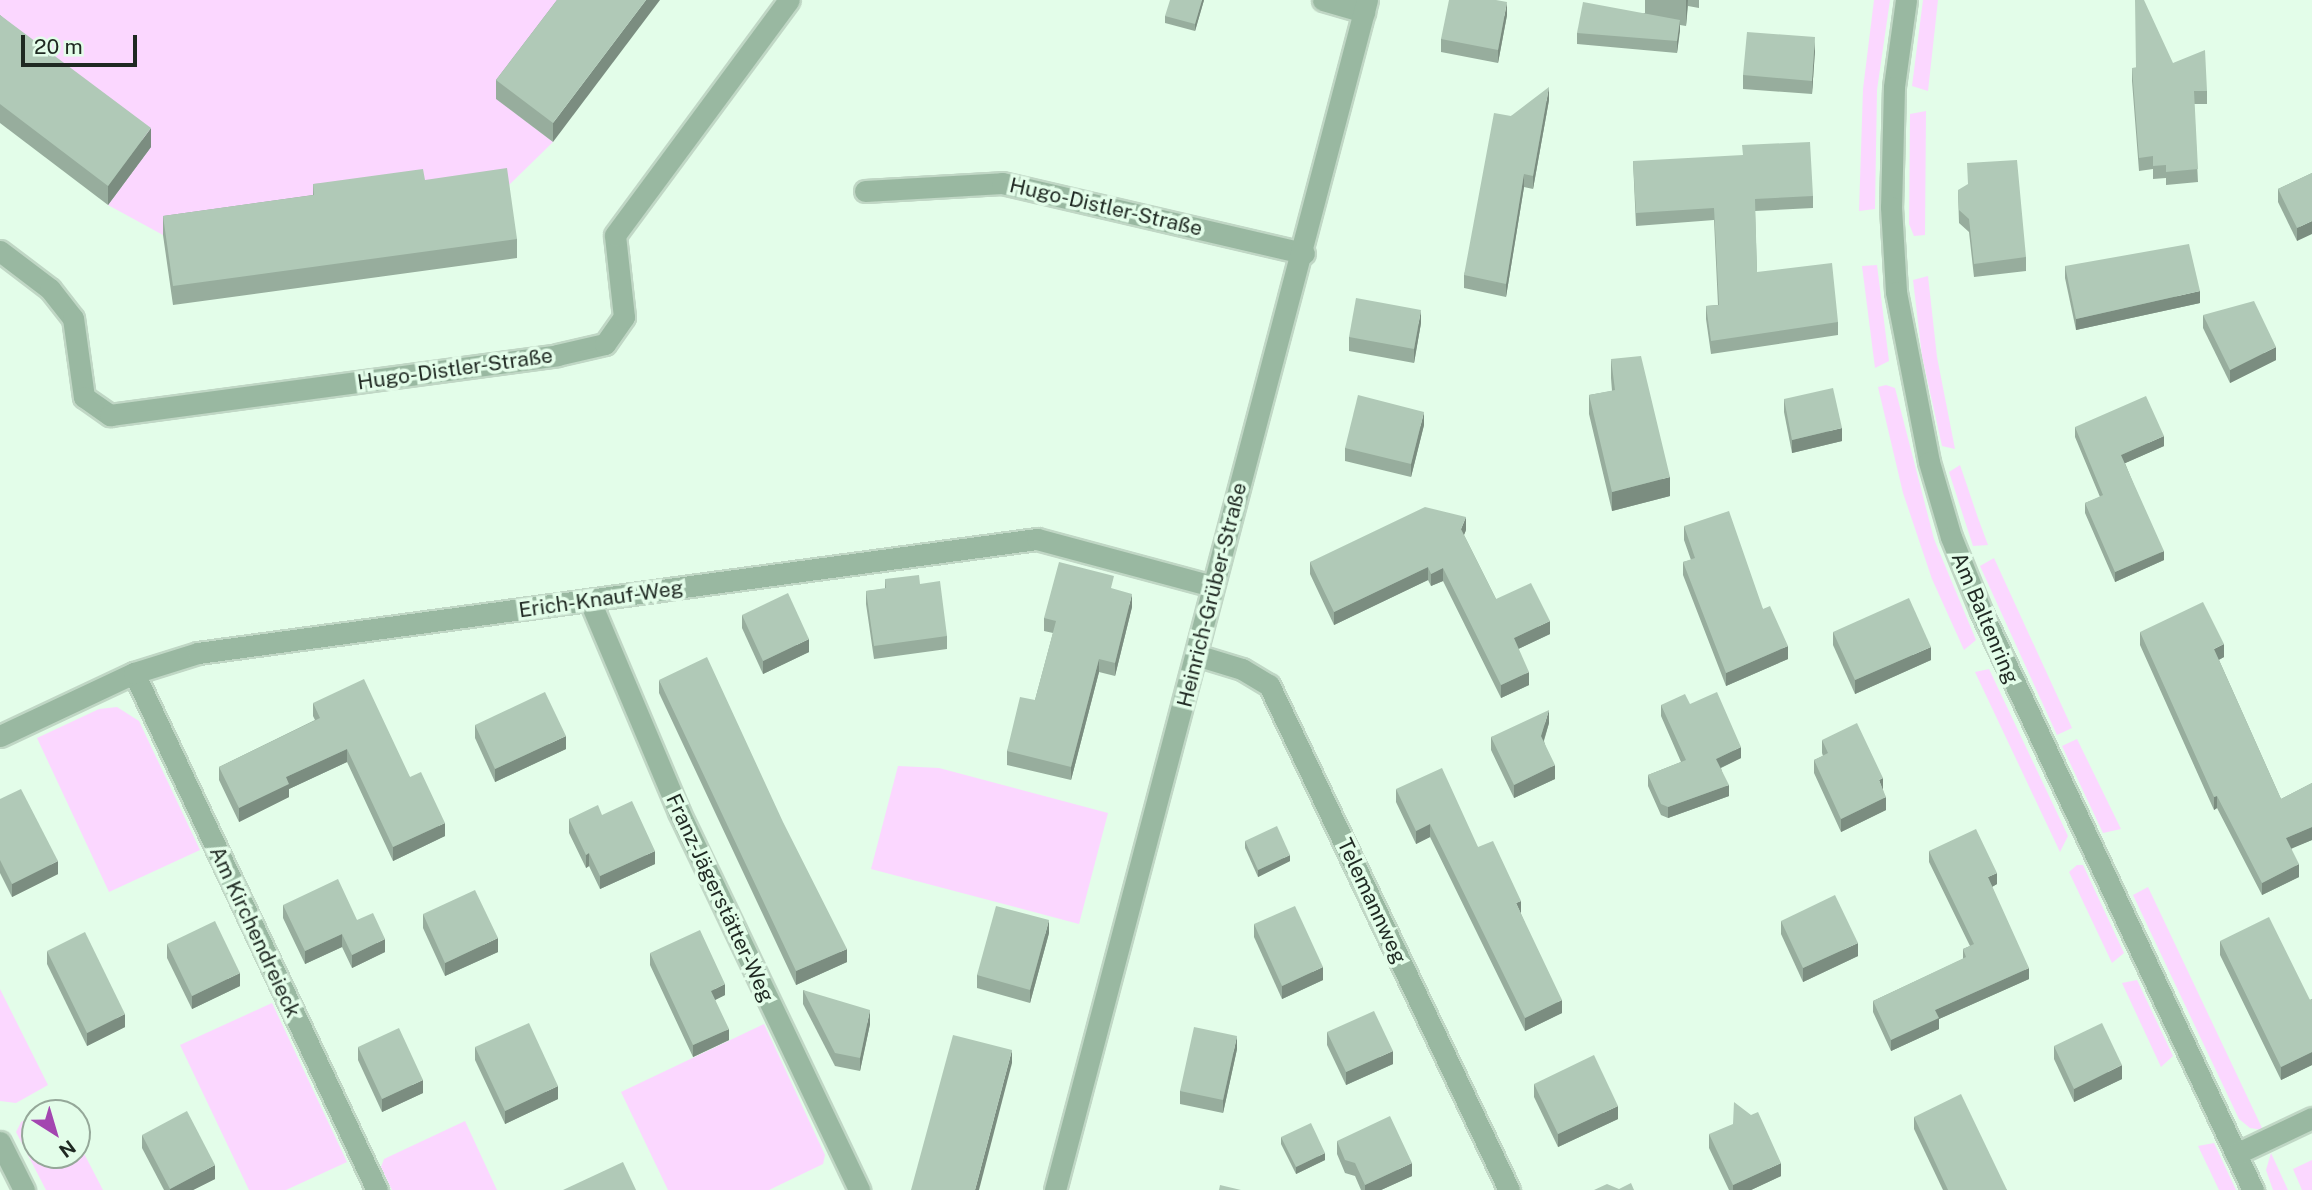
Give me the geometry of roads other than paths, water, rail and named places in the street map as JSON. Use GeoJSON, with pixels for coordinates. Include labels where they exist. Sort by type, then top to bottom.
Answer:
{"type":"FeatureCollection","features":[{"type":"Feature","properties":{"kind":"street","name":"Hugo-Distler-Straße"},"geometry":{"type":"LineString","coordinates":[[0,251],[50,289],[74,318],[84,397],[110,415],[558,355],[604,344],[624,317],[615,235],[789,0]]}},
{"type":"Feature","properties":{"kind":"street"},"geometry":{"type":"LineString","coordinates":[[1323,0],[1366,6]]}},
{"type":"Feature","properties":{"kind":"street","name":"Am Baltenring"},"geometry":{"type":"LineString","coordinates":[[1906,0],[1894,87],[1891,207],[1896,292],[1928,462],[1951,537],[1980,611],[2253,1190]]}},
{"type":"Feature","properties":{"kind":"street","name":"Heinrich-Grüber-Straße"},"geometry":{"type":"LineString","coordinates":[[1055,1190],[1213,586],[1304,253],[1366,6]]}},
{"type":"Feature","properties":{"kind":"street","name":"Hugo-Distler-Straße"},"geometry":{"type":"LineString","coordinates":[[864,191],[1002,183],[1304,253]]}},
{"type":"Feature","properties":{"kind":"street","name":"Erich-Knauf-Weg"},"geometry":{"type":"LineString","coordinates":[[0,736],[134,673],[198,653],[1037,539],[1213,586]]}},
{"type":"Feature","properties":{"kind":"street","name":"Franz-Jägerstätter-Weg"},"geometry":{"type":"LineString","coordinates":[[590,601],[679,812],[859,1190]]}},
{"type":"Feature","properties":{"kind":"street","name":"Telemannweg"},"geometry":{"type":"LineString","coordinates":[[1196,655],[1242,669],[1269,685],[1509,1190]]}},
{"type":"Feature","properties":{"kind":"street","name":"Am Kirchendreieck"},"geometry":{"type":"LineString","coordinates":[[134,673],[377,1190]]}},
{"type":"Feature","properties":{"kind":"street"},"geometry":{"type":"LineString","coordinates":[[2236,1154],[2312,1118]]}},
{"type":"Feature","properties":{"kind":"street"},"geometry":{"type":"LineString","coordinates":[[0,1143],[24,1190]]}}]}
